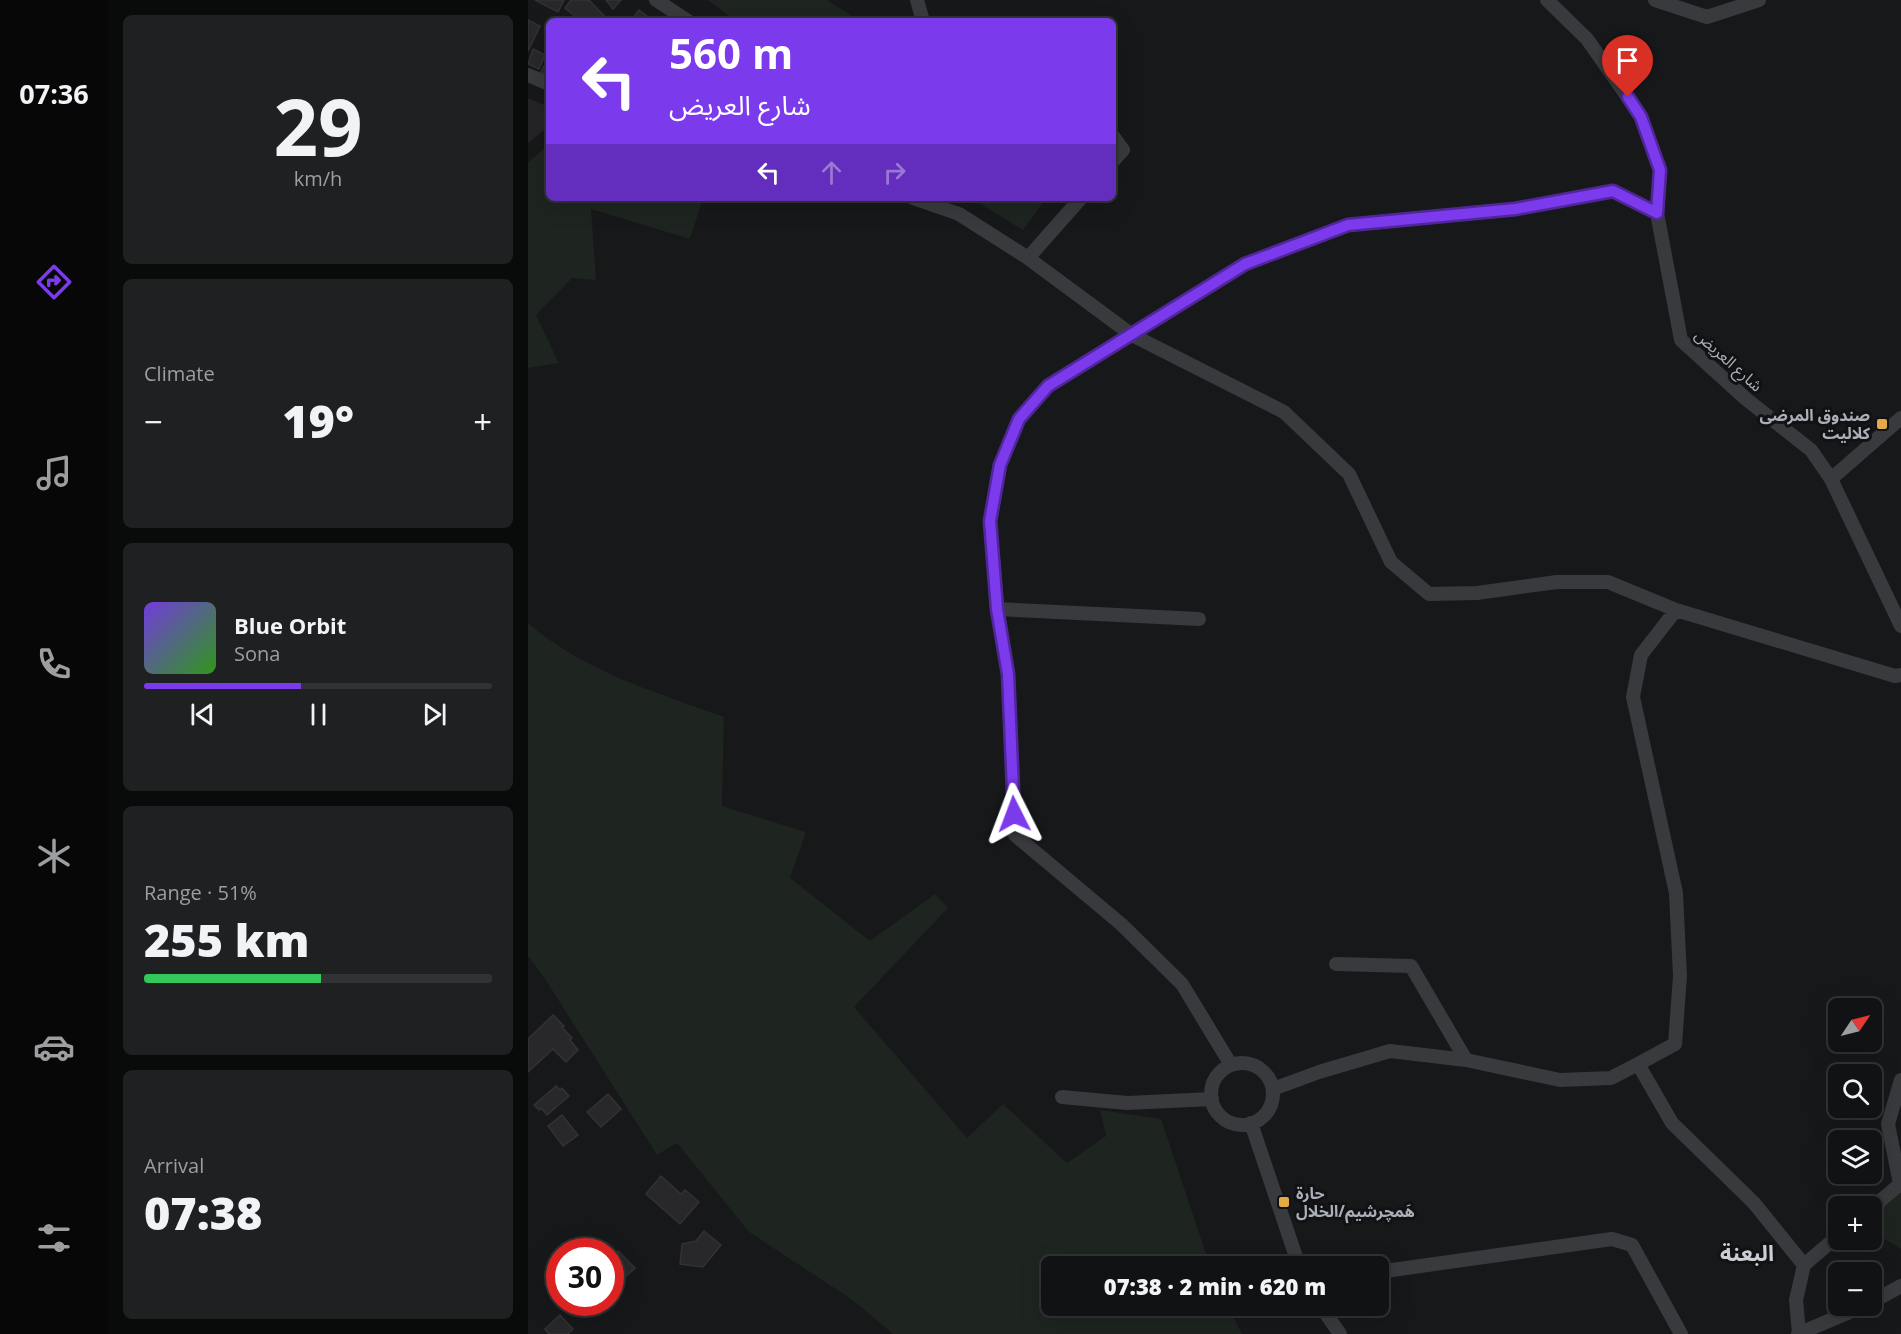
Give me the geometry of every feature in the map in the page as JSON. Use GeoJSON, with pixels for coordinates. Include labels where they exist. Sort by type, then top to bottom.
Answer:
{"type":"FeatureCollection","features":[{"type":"Feature","properties":{"kind":"street"},"geometry":{"type":"LineString","coordinates":[[656,0],[683,18]]}},
{"type":"Feature","properties":{"kind":"street"},"geometry":{"type":"LineString","coordinates":[[917,0],[922,18]]}},
{"type":"Feature","properties":{"kind":"street","name":"شارع العريض"},"geometry":{"type":"LineString","coordinates":[[1547,0],[1587,39],[1641,117],[1660,170],[1657,213],[1681,340],[1746,399],[1810,450],[1831,479],[1901,626]]}},
{"type":"Feature","properties":{"kind":"street"},"geometry":{"type":"LineString","coordinates":[[1655,0],[1707,17],[1759,0]]}},
{"type":"Feature","properties":{"kind":"street"},"geometry":{"type":"LineString","coordinates":[[528,75],[546,83]]}},
{"type":"Feature","properties":{"kind":"street"},"geometry":{"type":"LineString","coordinates":[[1116,140],[1123,150],[1116,158]]}},
{"type":"Feature","properties":{"kind":"street"},"geometry":{"type":"LineString","coordinates":[[1231,1065],[1182,984],[1120,924],[1014,835],[1008,674],[997,609],[990,521],[1000,465],[1019,419],[1048,386],[1245,264],[1348,225],[1515,209],[1613,191],[1657,213]]}},
{"type":"Feature","properties":{"kind":"street"},"geometry":{"type":"LineString","coordinates":[[922,201],[959,214],[1028,258],[1132,335],[1284,412],[1349,474],[1391,562],[1429,594],[1477,593],[1557,582],[1608,582],[1676,610],[1895,676],[1901,675]]}},
{"type":"Feature","properties":{"kind":"street"},"geometry":{"type":"LineString","coordinates":[[1028,258],[1078,201]]}},
{"type":"Feature","properties":{"kind":"street"},"geometry":{"type":"LineString","coordinates":[[1831,479],[1901,418]]}},
{"type":"Feature","properties":{"kind":"street"},"geometry":{"type":"LineString","coordinates":[[997,609],[1199,619]]}},
{"type":"Feature","properties":{"kind":"street"},"geometry":{"type":"LineString","coordinates":[[1273,1089],[1319,1072],[1390,1051],[1466,1060],[1560,1080],[1611,1078],[1675,1044],[1680,976],[1676,893],[1633,697],[1641,655],[1676,610]]}},
{"type":"Feature","properties":{"kind":"street"},"geometry":{"type":"LineString","coordinates":[[1336,963],[1411,966],[1466,1060]]}},
{"type":"Feature","properties":{"kind":"street"},"geometry":{"type":"LineString","coordinates":[[1240,1063],[1258,1067],[1265,1072],[1273,1089],[1270,1107],[1259,1120],[1251,1123],[1231,1122],[1222,1117],[1212,1100],[1215,1079],[1222,1070],[1240,1063]]}},
{"type":"Feature","properties":{"kind":"street"},"geometry":{"type":"LineString","coordinates":[[1638,1064],[1672,1124],[1754,1203],[1804,1265]]}},
{"type":"Feature","properties":{"kind":"street"},"geometry":{"type":"LineString","coordinates":[[1882,1199],[1900,1184],[1887,1124],[1901,1080]]}},
{"type":"Feature","properties":{"kind":"street"},"geometry":{"type":"LineString","coordinates":[[1062,1097],[1127,1103],[1212,1100]]}},
{"type":"Feature","properties":{"kind":"street"},"geometry":{"type":"LineString","coordinates":[[1251,1123],[1296,1256]]}},
{"type":"Feature","properties":{"kind":"street"},"geometry":{"type":"LineString","coordinates":[[1389,1270],[1612,1239],[1632,1245],[1681,1334]]}},
{"type":"Feature","properties":{"kind":"street"},"geometry":{"type":"LineString","coordinates":[[1828,1245],[1804,1265],[1796,1300],[1799,1334],[1841,1316]]}},
{"type":"Feature","properties":{"kind":"street"},"geometry":{"type":"LineString","coordinates":[[1882,1296],[1901,1286]]}},
{"type":"Feature","properties":{"kind":"street"},"geometry":{"type":"LineString","coordinates":[[1328,1316],[1340,1334]]}},
{"type":"Feature","properties":{"kind":"shaded area"},"geometry":{"type":"Polygon","coordinates":[[[708,0],[827,0],[855,18],[732,18],[708,0]]]}},
{"type":"Feature","properties":{"kind":"shaded area"},"geometry":{"type":"Polygon","coordinates":[[[528,98],[546,106],[546,128],[528,143],[528,98]]]}},
{"type":"Feature","properties":{"kind":"shaded area"},"geometry":{"type":"Polygon","coordinates":[[[546,147],[546,201],[702,201],[690,239],[591,209],[596,280],[572,278],[536,315],[559,363],[528,368],[528,162],[546,147]]]}},
{"type":"Feature","properties":{"kind":"shaded area"},"geometry":{"type":"Polygon","coordinates":[[[976,201],[1044,201],[1023,230],[976,201]]]}},
{"type":"Feature","properties":{"kind":"shaded area"},"geometry":{"type":"Polygon","coordinates":[[[528,623],[549,640],[572,654],[621,679],[724,717],[722,806],[806,832],[790,878],[870,941],[935,894],[948,908],[854,1007],[967,1138],[1003,1104],[1067,1163],[1106,1136],[1100,1110],[1161,1119],[1207,1256],[1041,1256],[1041,1316],[1233,1316],[1242,1334],[893,1334],[854,1301],[749,1232],[677,1143],[657,1155],[528,956],[528,623]]]}},
{"type":"Feature","properties":{"kind":"shaded area"},"geometry":{"type":"Polygon","coordinates":[[[1901,1192],[1901,1249],[1882,1237],[1882,1207],[1901,1192]]]}},
{"type":"Feature","properties":{"kind":"building"},"geometry":{"type":"Polygon","coordinates":[[[535,0],[564,0],[558,12],[535,0]]]}},
{"type":"Feature","properties":{"kind":"building"},"geometry":{"type":"Polygon","coordinates":[[[571,0],[589,0],[606,18],[577,18],[565,8],[571,0]]]}},
{"type":"Feature","properties":{"kind":"building"},"geometry":{"type":"Polygon","coordinates":[[[606,0],[621,0],[613,9],[606,0]]]}},
{"type":"Feature","properties":{"kind":"building"},"geometry":{"type":"Polygon","coordinates":[[[639,10],[649,18],[633,18],[639,10]]]}},
{"type":"Feature","properties":{"kind":"building"},"geometry":{"type":"Polygon","coordinates":[[[528,20],[540,26],[528,51],[528,20]]]}},
{"type":"Feature","properties":{"kind":"building"},"geometry":{"type":"Polygon","coordinates":[[[533,49],[545,55],[539,69],[528,64],[533,49]]]}},
{"type":"Feature","properties":{"kind":"building"},"geometry":{"type":"Polygon","coordinates":[[[546,62],[546,74],[541,72],[546,62]]]}},
{"type":"Feature","properties":{"kind":"building"},"geometry":{"type":"Polygon","coordinates":[[[553,1015],[564,1026],[562,1027],[572,1038],[570,1040],[578,1050],[566,1062],[553,1049],[528,1072],[528,1039],[553,1015]]]}},
{"type":"Feature","properties":{"kind":"building"},"geometry":{"type":"Polygon","coordinates":[[[556,1086],[560,1090],[562,1088],[569,1096],[547,1115],[541,1108],[539,1110],[534,1105],[556,1086]]]}},
{"type":"Feature","properties":{"kind":"building"},"geometry":{"type":"Polygon","coordinates":[[[608,1094],[621,1109],[601,1127],[587,1112],[608,1094]]]}},
{"type":"Feature","properties":{"kind":"building"},"geometry":{"type":"Polygon","coordinates":[[[562,1115],[578,1135],[563,1146],[548,1126],[562,1115]]]}},
{"type":"Feature","properties":{"kind":"building"},"geometry":{"type":"Polygon","coordinates":[[[661,1176],[681,1194],[685,1190],[699,1202],[680,1224],[646,1194],[661,1176]]]}},
{"type":"Feature","properties":{"kind":"building"},"geometry":{"type":"Polygon","coordinates":[[[704,1231],[721,1245],[703,1267],[680,1264],[682,1244],[696,1241],[704,1231]]]}},
{"type":"Feature","properties":{"kind":"building"},"geometry":{"type":"Polygon","coordinates":[[[624,1257],[635,1268],[624,1278],[624,1257]]]}},
{"type":"Feature","properties":{"kind":"building"},"geometry":{"type":"Polygon","coordinates":[[[561,1316],[573,1329],[568,1334],[549,1334],[545,1329],[561,1316]]]}},
{"type":"Feature","properties":{"kind":"place","name":"صندوق المرضى كلاليت"},"geometry":{"type":"Point","coordinates":[1882,424]}},
{"type":"Feature","properties":{"kind":"place","name":"حارة هَمچرشيم/الخلال"},"geometry":{"type":"Point","coordinates":[1284,1202]}},
{"type":"Feature","properties":{"kind":"district","name":"البعنة"},"geometry":{"type":"Point","coordinates":[1747,1252]}},
{"type":"Feature","properties":{"kind":"route"},"geometry":{"type":"LineString","coordinates":[[1014,814],[1008,674],[997,609],[990,521],[1000,465],[1019,419],[1048,386],[1245,264],[1348,225],[1515,209],[1613,191],[1657,213],[1660,170],[1641,117],[1628,97]]}}]}
